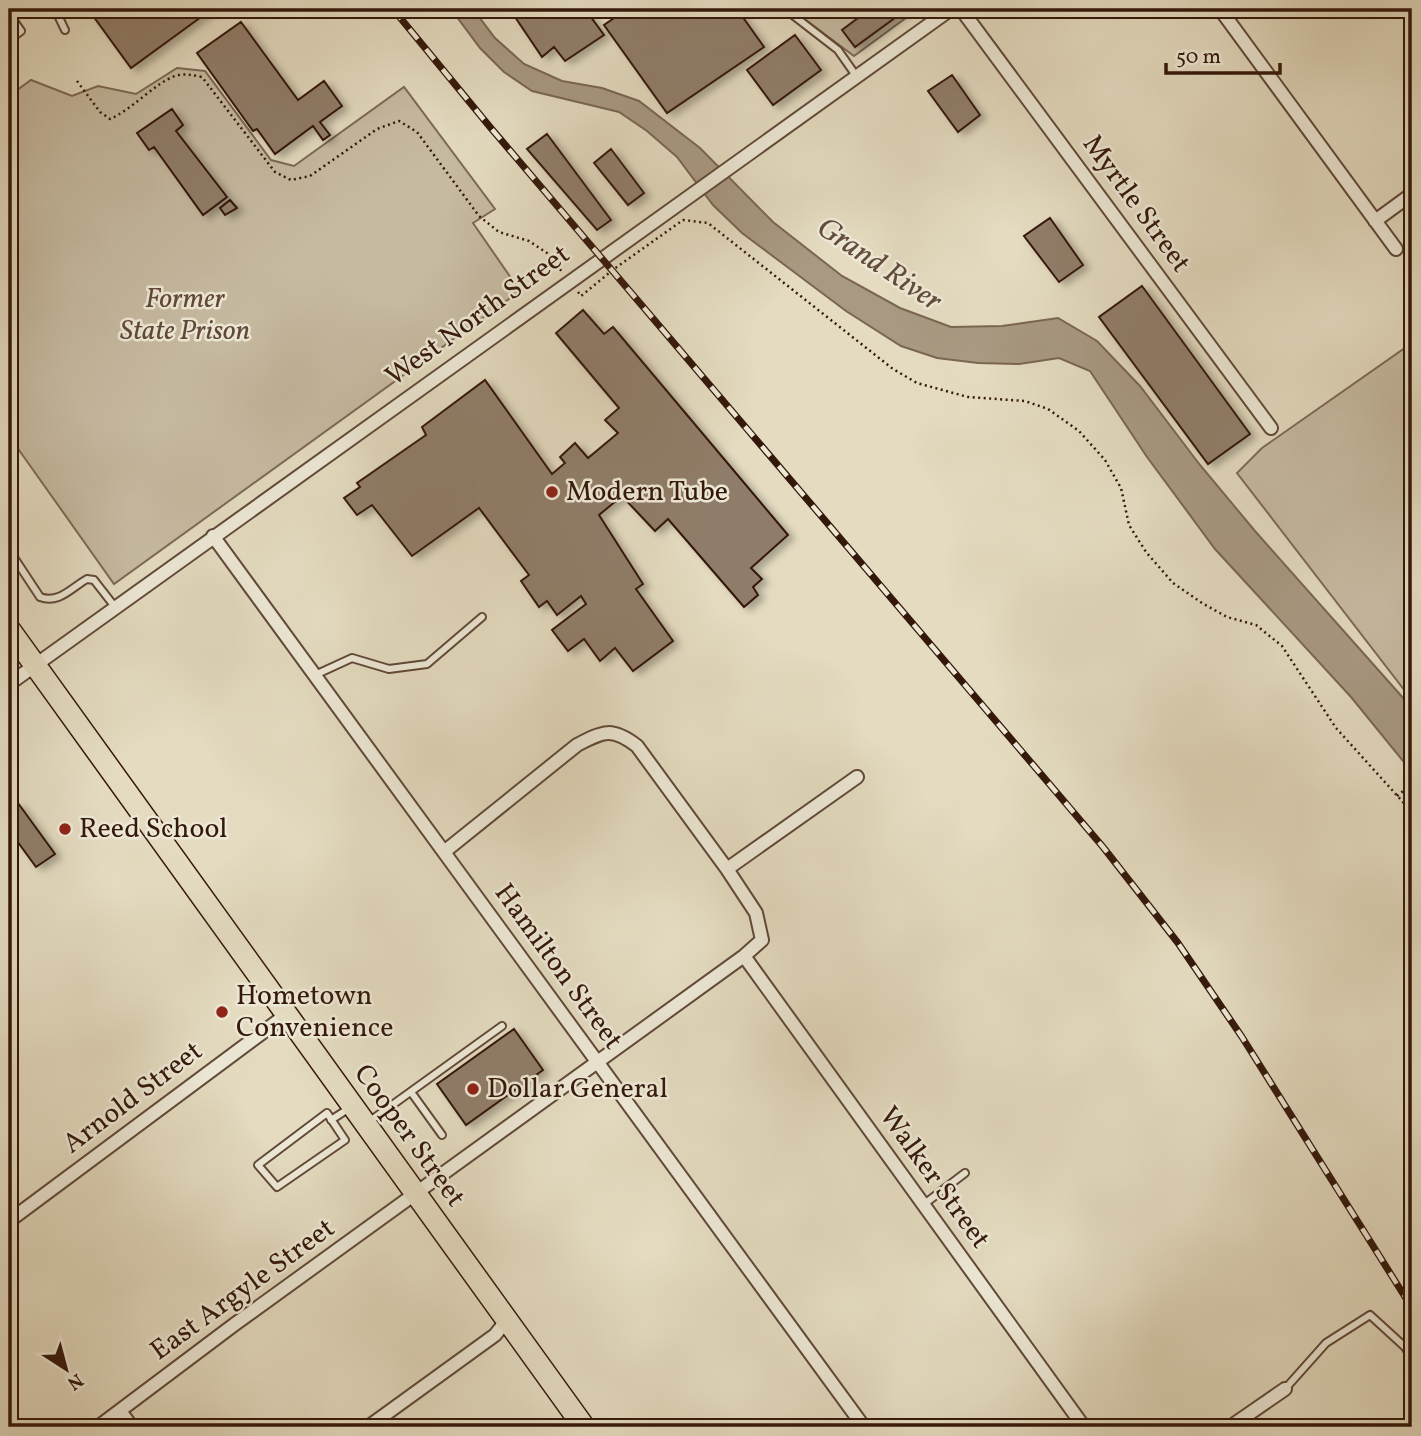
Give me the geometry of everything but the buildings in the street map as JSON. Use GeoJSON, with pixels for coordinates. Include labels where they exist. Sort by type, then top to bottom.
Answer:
{"type":"FeatureCollection","features":[{"type":"Feature","properties":{"kind":"main road","name":"Cooper Street"},"geometry":{"type":"LineString","coordinates":[[13,634],[417,1193],[582,1427]]}},
{"type":"Feature","properties":{"kind":"street","name":"West North Street"},"geometry":{"type":"LineString","coordinates":[[9,684],[951,9]]}},
{"type":"Feature","properties":{"kind":"street","name":"Myrtle Street"},"geometry":{"type":"LineString","coordinates":[[961,9],[1271,428]]}},
{"type":"Feature","properties":{"kind":"street"},"geometry":{"type":"LineString","coordinates":[[1220,9],[1396,249]]}},
{"type":"Feature","properties":{"kind":"street"},"geometry":{"type":"LineString","coordinates":[[1375,221],[1412,194]]}},
{"type":"Feature","properties":{"kind":"street","name":"Hamilton Street"},"geometry":{"type":"LineString","coordinates":[[213,536],[864,1427]]}},
{"type":"Feature","properties":{"kind":"street"},"geometry":{"type":"LineString","coordinates":[[444,852],[578,745],[595,736],[612,732],[623,735],[637,746],[727,869],[858,777]]}},
{"type":"Feature","properties":{"kind":"street","name":"East Argyle Street"},"geometry":{"type":"LineString","coordinates":[[98,1427],[235,1324],[744,956],[762,940],[757,913],[727,869]]}},
{"type":"Feature","properties":{"kind":"street","name":"Walker Street"},"geometry":{"type":"LineString","coordinates":[[744,956],[1084,1427]]}},
{"type":"Feature","properties":{"kind":"street","name":"Arnold Street"},"geometry":{"type":"LineString","coordinates":[[9,1221],[286,1015]]}},
{"type":"Feature","properties":{"kind":"street"},"geometry":{"type":"LineString","coordinates":[[368,1427],[495,1335],[507,1320]]}},
{"type":"Feature","properties":{"kind":"street"},"geometry":{"type":"LineString","coordinates":[[1230,1427],[1286,1389]]}},
{"type":"Feature","properties":{"kind":"street"},"geometry":{"type":"LineString","coordinates":[[120,1411],[132,1427]]}},
{"type":"Feature","properties":{"kind":"lane"},"geometry":{"type":"LineString","coordinates":[[55,9],[65,30]]}},
{"type":"Feature","properties":{"kind":"lane"},"geometry":{"type":"LineString","coordinates":[[785,9],[838,50],[857,77]]}},
{"type":"Feature","properties":{"kind":"lane"},"geometry":{"type":"LineString","coordinates":[[9,14],[21,31],[9,40]]}},
{"type":"Feature","properties":{"kind":"lane"},"geometry":{"type":"LineString","coordinates":[[9,486],[9,494]]}},
{"type":"Feature","properties":{"kind":"lane"},"geometry":{"type":"LineString","coordinates":[[9,550],[40,597],[58,599],[87,579],[94,580],[115,607]]}},
{"type":"Feature","properties":{"kind":"lane"},"geometry":{"type":"LineString","coordinates":[[315,675],[352,658],[389,669],[427,664],[482,617]]}},
{"type":"Feature","properties":{"kind":"lane"},"geometry":{"type":"LineString","coordinates":[[366,1124],[502,1026]]}},
{"type":"Feature","properties":{"kind":"lane"},"geometry":{"type":"LineString","coordinates":[[411,1092],[442,1135]]}},
{"type":"Feature","properties":{"kind":"lane"},"geometry":{"type":"LineString","coordinates":[[331,1120],[352,1106]]}},
{"type":"Feature","properties":{"kind":"lane"},"geometry":{"type":"LineString","coordinates":[[327,1113],[331,1120],[345,1140],[277,1187],[258,1165],[327,1113]]}},
{"type":"Feature","properties":{"kind":"lane"},"geometry":{"type":"LineString","coordinates":[[923,1205],[965,1173]]}},
{"type":"Feature","properties":{"kind":"lane"},"geometry":{"type":"LineString","coordinates":[[1286,1389],[1326,1343],[1370,1315],[1405,1347],[1412,1359]]}},
{"type":"Feature","properties":{"kind":"path"},"geometry":{"type":"LineString","coordinates":[[77,81],[100,112],[110,119],[173,76],[187,74],[202,77],[275,172],[291,180],[310,176],[377,129],[399,121],[417,132],[479,216],[499,232],[529,241],[547,253],[557,266]]}},
{"type":"Feature","properties":{"kind":"path"},"geometry":{"type":"LineString","coordinates":[[581,296],[683,220],[708,223],[893,369],[917,383],[968,397],[1025,401],[1048,408],[1079,431],[1105,460],[1121,488],[1129,525],[1138,542],[1173,583],[1227,617],[1255,625],[1282,646],[1336,729],[1412,812]]}},
{"type":"Feature","properties":{"kind":"path"},"geometry":{"type":"LineString","coordinates":[[1397,796],[1412,785]]}},
{"type":"Feature","properties":{"kind":"green space"},"geometry":{"type":"Polygon","coordinates":[[[791,9],[918,9],[854,56],[791,9]]]}},
{"type":"Feature","properties":{"kind":"green space","name":"Former State Prison"},"geometry":{"type":"Polygon","coordinates":[[[177,68],[205,71],[271,160],[294,166],[404,87],[495,209],[473,223],[520,291],[114,584],[9,436],[9,96],[31,80],[72,96],[98,86],[136,94],[177,68]]]}},
{"type":"Feature","properties":{"kind":"green space"},"geometry":{"type":"Polygon","coordinates":[[[1412,343],[1412,700],[1237,473],[1262,448],[1412,343]]]}},
{"type":"Feature","properties":{"kind":"shaded area","name":"Grand River"},"geometry":{"type":"Polygon","coordinates":[[[451,9],[473,9],[495,38],[524,64],[562,81],[602,88],[639,101],[700,148],[773,222],[842,276],[900,308],[951,327],[1002,326],[1058,318],[1097,341],[1140,386],[1255,531],[1412,708],[1412,772],[1351,697],[1215,549],[1147,457],[1090,371],[1059,358],[1019,364],[978,363],[937,358],[901,346],[846,311],[742,233],[713,205],[677,157],[647,131],[619,112],[532,91],[504,72],[480,48],[451,9]]]}},
{"type":"Feature","properties":{"kind":"railway"},"geometry":{"type":"LineString","coordinates":[[393,9],[490,127],[1103,847],[1178,943],[1242,1037],[1412,1308]]}},
{"type":"Feature","properties":{"kind":"place","name":"Modern Tube"},"geometry":{"type":"Point","coordinates":[552,492]}},
{"type":"Feature","properties":{"kind":"place","name":"Reed School"},"geometry":{"type":"Point","coordinates":[65,829]}},
{"type":"Feature","properties":{"kind":"place","name":"Hometown Convenience"},"geometry":{"type":"Point","coordinates":[222,1012]}},
{"type":"Feature","properties":{"kind":"place","name":"Dollar General"},"geometry":{"type":"Point","coordinates":[473,1089]}}]}
